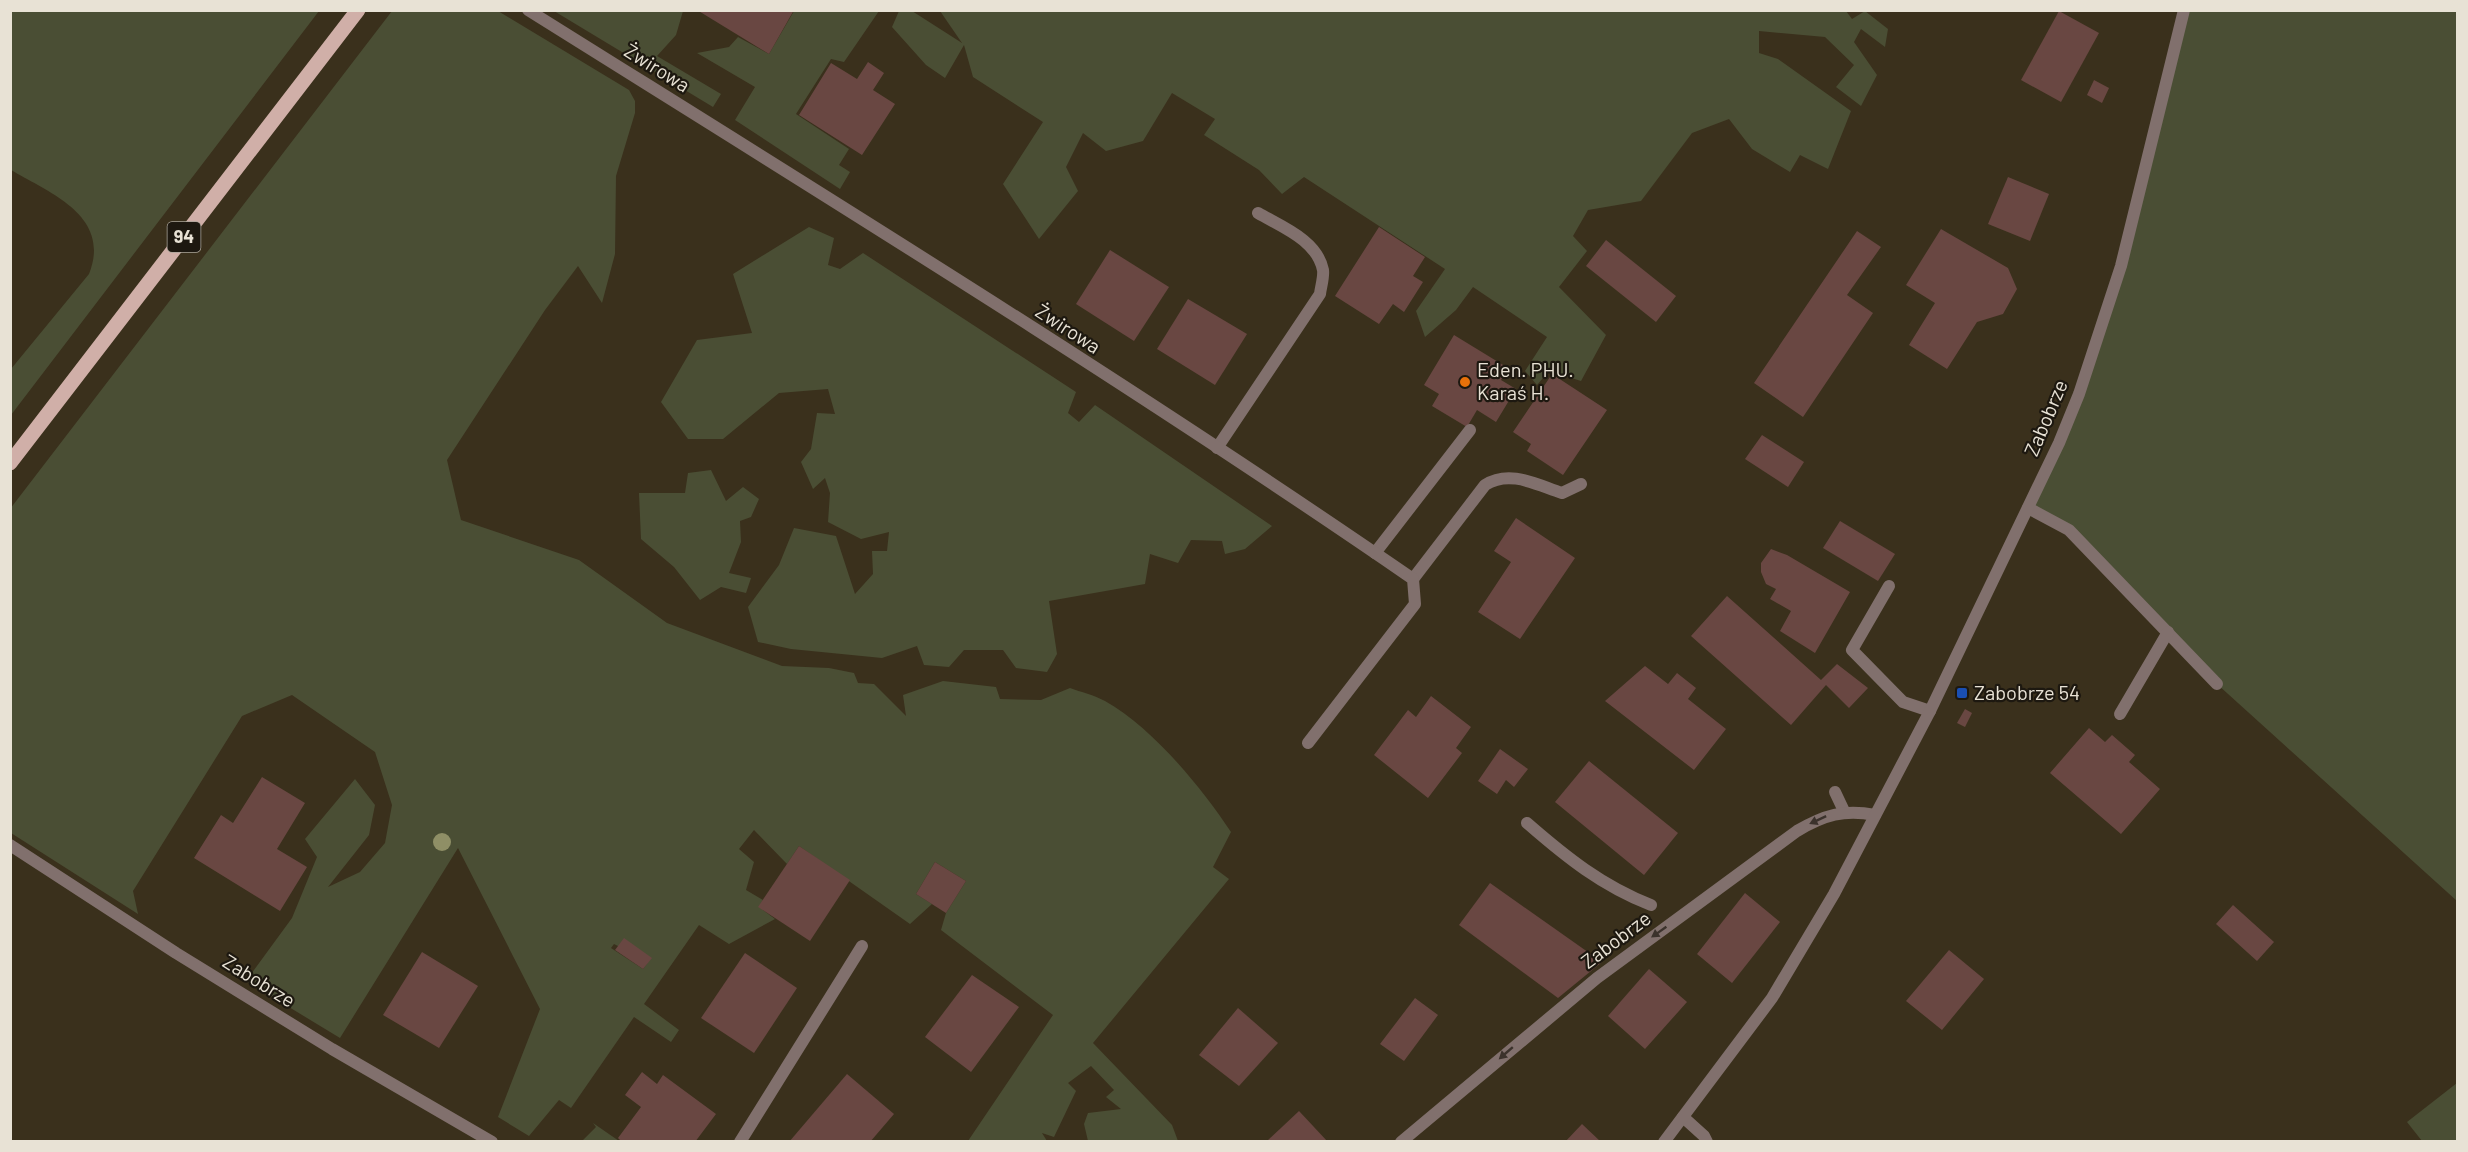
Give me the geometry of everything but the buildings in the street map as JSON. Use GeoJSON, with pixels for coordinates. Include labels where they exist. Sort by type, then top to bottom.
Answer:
{"type":"FeatureCollection","features":[{"type":"Feature","properties":{"kind":"main road","name":"94"},"geometry":{"type":"LineString","coordinates":[[10,463],[358,10]]}},
{"type":"Feature","properties":{"kind":"street","name":"Żwirowa"},"geometry":{"type":"LineString","coordinates":[[528,10],[799,179],[1217,448],[1413,579]]}},
{"type":"Feature","properties":{"kind":"street","name":"Zabobrze"},"geometry":{"type":"LineString","coordinates":[[1664,1142],[1772,998],[1834,894],[1930,711],[2028,508],[2079,394],[2121,266],[2184,10]]}},
{"type":"Feature","properties":{"kind":"street"},"geometry":{"type":"LineString","coordinates":[[1217,448],[1320,294],[1323,272],[1312,249],[1307,243],[1258,213]]}},
{"type":"Feature","properties":{"kind":"street"},"geometry":{"type":"LineString","coordinates":[[1375,553],[1470,430]]}},
{"type":"Feature","properties":{"kind":"street"},"geometry":{"type":"LineString","coordinates":[[1308,743],[1414,604],[1413,579],[1485,485],[1494,479],[1511,476],[1562,493],[1581,483]]}},
{"type":"Feature","properties":{"kind":"street"},"geometry":{"type":"LineString","coordinates":[[2028,508],[2069,530],[2217,684]]}},
{"type":"Feature","properties":{"kind":"street"},"geometry":{"type":"LineString","coordinates":[[1889,586],[1852,650],[1903,702],[1930,711]]}},
{"type":"Feature","properties":{"kind":"street"},"geometry":{"type":"LineString","coordinates":[[2120,714],[2168,632]]}},
{"type":"Feature","properties":{"kind":"street"},"geometry":{"type":"LineString","coordinates":[[1835,792],[1844,811]]}},
{"type":"Feature","properties":{"kind":"street","name":"Zabobrze"},"geometry":{"type":"LineString","coordinates":[[1401,1142],[1534,1029],[1644,943],[1797,831],[1821,818],[1844,811],[1875,815]]}},
{"type":"Feature","properties":{"kind":"street"},"geometry":{"type":"LineString","coordinates":[[1527,823],[1579,867],[1613,889],[1651,904]]}},
{"type":"Feature","properties":{"kind":"street","name":"Zabobrze"},"geometry":{"type":"LineString","coordinates":[[10,845],[176,953],[332,1049],[492,1142]]}},
{"type":"Feature","properties":{"kind":"street"},"geometry":{"type":"LineString","coordinates":[[740,1142],[862,946]]}},
{"type":"Feature","properties":{"kind":"street"},"geometry":{"type":"LineString","coordinates":[[1683,1117],[1704,1136],[1707,1142]]}},
{"type":"Feature","properties":{"kind":"green space"},"geometry":{"type":"Polygon","coordinates":[[[10,11],[319,11],[11,415],[11,369],[89,274],[94,254],[92,237],[85,222],[73,209],[59,198],[11,170],[10,11]]]}},
{"type":"Feature","properties":{"kind":"green space"},"geometry":{"type":"Polygon","coordinates":[[[392,11],[498,11],[629,90],[635,101],[635,113],[616,176],[615,254],[602,303],[578,266],[545,310],[447,460],[461,520],[579,560],[667,623],[782,666],[829,668],[854,673],[858,683],[874,684],[906,716],[903,695],[943,681],[996,687],[1000,699],[1041,700],[1070,688],[1105,701],[1141,727],[1191,778],[1231,832],[1213,867],[1229,879],[1093,1043],[1172,1125],[1178,1141],[1088,1141],[1084,1124],[1088,1113],[1121,1109],[1106,1097],[1114,1090],[1091,1066],[1068,1083],[1076,1091],[1054,1137],[1042,1133],[1047,1141],[968,1141],[1053,1015],[941,930],[946,913],[966,881],[935,862],[916,894],[932,904],[910,924],[799,846],[787,864],[754,830],[739,849],[754,862],[746,890],[763,900],[759,907],[775,919],[729,944],[699,925],[644,1004],[679,1030],[671,1042],[634,1017],[571,1108],[559,1100],[529,1136],[498,1117],[540,1009],[458,848],[340,1038],[246,981],[292,918],[317,857],[305,839],[355,779],[375,805],[369,835],[328,887],[360,872],[385,843],[392,805],[375,752],[292,695],[242,716],[133,891],[138,914],[11,833],[10,509],[392,11]],[[614,944],[611,948],[643,969],[651,958],[614,944]]]}},
{"type":"Feature","properties":{"kind":"green space"},"geometry":{"type":"Polygon","coordinates":[[[554,11],[683,11],[676,35],[657,56],[721,94],[713,107],[554,11]]]}},
{"type":"Feature","properties":{"kind":"green space"},"geometry":{"type":"Polygon","coordinates":[[[794,11],[879,11],[844,62],[831,59],[796,114],[849,149],[839,165],[850,172],[840,189],[735,120],[755,87],[697,53],[729,47],[738,37],[769,54],[794,11]]]}},
{"type":"Feature","properties":{"kind":"green space"},"geometry":{"type":"Polygon","coordinates":[[[899,11],[912,11],[962,43],[940,11],[1846,11],[1852,19],[1865,11],[1888,29],[1885,47],[1861,29],[1854,42],[1877,75],[1861,106],[1836,87],[1854,65],[1825,37],[1759,31],[1759,53],[1778,59],[1851,111],[1828,169],[1800,155],[1790,172],[1752,149],[1729,119],[1692,133],[1641,201],[1588,210],[1573,236],[1587,251],[1559,287],[1606,335],[1581,381],[1549,371],[1537,385],[1525,371],[1547,337],[1473,287],[1456,310],[1425,337],[1416,311],[1445,269],[1304,177],[1282,194],[1259,170],[1204,135],[1215,119],[1172,93],[1143,141],[1106,151],[1083,133],[1066,167],[1078,191],[1039,239],[1003,184],[1043,122],[973,77],[964,45],[945,78],[926,65],[892,27],[899,11]]]}},
{"type":"Feature","properties":{"kind":"green space"},"geometry":{"type":"Polygon","coordinates":[[[2184,11],[2457,11],[2457,901],[2217,684],[2069,530],[2029,508],[2059,443],[2121,266],[2184,11]]]}},
{"type":"Feature","properties":{"kind":"green space"},"geometry":{"type":"Polygon","coordinates":[[[809,227],[834,238],[828,265],[840,269],[863,253],[1076,392],[1068,413],[1079,422],[1095,405],[1272,526],[1245,549],[1225,554],[1222,541],[1191,540],[1178,563],[1150,554],[1145,584],[1049,601],[1057,654],[1047,672],[1016,668],[1003,650],[964,650],[949,667],[924,665],[917,646],[882,658],[791,649],[758,642],[748,607],[779,565],[794,528],[836,536],[855,594],[873,574],[872,551],[887,551],[889,532],[861,539],[828,522],[830,493],[825,478],[813,489],[801,462],[811,449],[817,413],[835,414],[828,389],[779,393],[723,439],[688,439],[661,402],[697,340],[752,333],[733,274],[809,227]]]}},
{"type":"Feature","properties":{"kind":"green space"},"geometry":{"type":"Polygon","coordinates":[[[711,470],[726,501],[743,487],[759,499],[751,517],[740,521],[741,542],[729,573],[751,578],[746,593],[721,587],[700,600],[674,567],[641,539],[639,493],[685,493],[688,473],[711,470]]]}},
{"type":"Feature","properties":{"kind":"green space"},"geometry":{"type":"Polygon","coordinates":[[[2457,1083],[2457,1141],[2422,1141],[2407,1122],[2457,1083]]]}},
{"type":"Feature","properties":{"kind":"green space"},"geometry":{"type":"Polygon","coordinates":[[[593,1123],[619,1141],[582,1141],[596,1127],[593,1123]]]}},
{"type":"Feature","properties":{"kind":"place","name":"Eden. PHU. Karaś H."},"geometry":{"type":"Point","coordinates":[1465,382]}},
{"type":"Feature","properties":{"kind":"place","name":"Zabobrze 54"},"geometry":{"type":"Point","coordinates":[1962,693]}}]}
